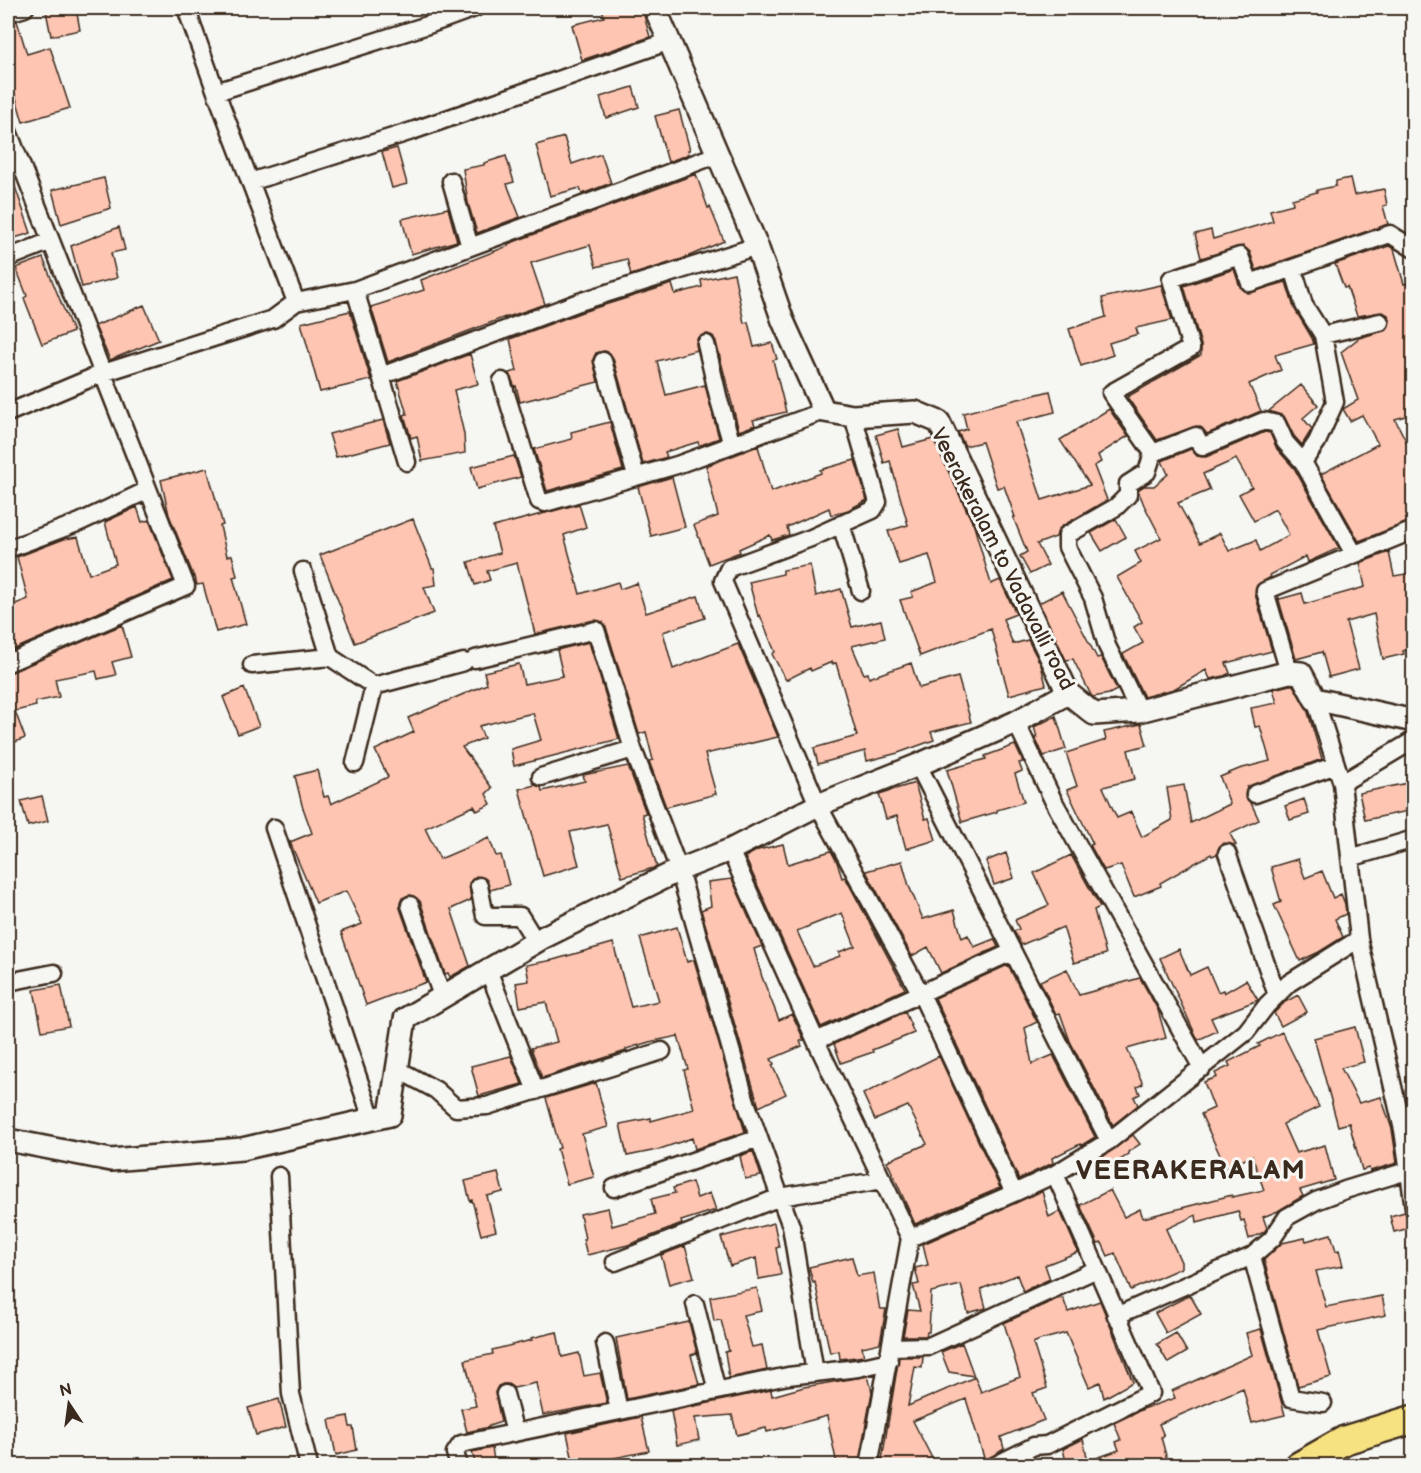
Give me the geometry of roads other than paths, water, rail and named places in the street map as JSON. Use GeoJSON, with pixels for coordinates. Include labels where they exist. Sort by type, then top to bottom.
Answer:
{"type":"FeatureCollection","features":[{"type":"Feature","properties":{"kind":"main road"},"geometry":{"type":"LineString","coordinates":[[1299,1466],[1345,1440],[1413,1419]]}},
{"type":"Feature","properties":{"kind":"street"},"geometry":{"type":"LineString","coordinates":[[8,13],[25,8]]}},
{"type":"Feature","properties":{"kind":"street"},"geometry":{"type":"LineString","coordinates":[[186,8],[296,302]]}},
{"type":"Feature","properties":{"kind":"street"},"geometry":{"type":"LineString","coordinates":[[436,8],[453,16]]}},
{"type":"Feature","properties":{"kind":"street"},"geometry":{"type":"LineString","coordinates":[[216,92],[475,8]]}},
{"type":"Feature","properties":{"kind":"street"},"geometry":{"type":"LineString","coordinates":[[502,381],[539,501],[544,503],[678,465],[824,411],[783,321],[757,246],[655,8]]}},
{"type":"Feature","properties":{"kind":"street"},"geometry":{"type":"LineString","coordinates":[[250,182],[412,131],[670,41]]}},
{"type":"Feature","properties":{"kind":"street"},"geometry":{"type":"LineString","coordinates":[[8,131],[186,586],[8,663]]}},
{"type":"Feature","properties":{"kind":"street"},"geometry":{"type":"LineString","coordinates":[[8,413],[103,374],[273,319],[296,302],[355,290],[719,154]]}},
{"type":"Feature","properties":{"kind":"street"},"geometry":{"type":"LineString","coordinates":[[451,181],[470,247]]}},
{"type":"Feature","properties":{"kind":"street"},"geometry":{"type":"LineString","coordinates":[[1153,453],[1111,393],[1191,348],[1172,279],[1240,256],[1250,283],[1390,234],[1413,249]]}},
{"type":"Feature","properties":{"kind":"street"},"geometry":{"type":"LineString","coordinates":[[8,258],[51,241]]}},
{"type":"Feature","properties":{"kind":"street"},"geometry":{"type":"LineString","coordinates":[[381,376],[579,302],[757,246]]}},
{"type":"Feature","properties":{"kind":"street"},"geometry":{"type":"LineString","coordinates":[[1293,268],[1304,305],[1323,335],[1335,402],[1317,442],[1303,462]]}},
{"type":"Feature","properties":{"kind":"street"},"geometry":{"type":"LineString","coordinates":[[355,290],[407,462]]}},
{"type":"Feature","properties":{"kind":"street"},"geometry":{"type":"LineString","coordinates":[[1323,335],[1380,322]]}},
{"type":"Feature","properties":{"kind":"street"},"geometry":{"type":"LineString","coordinates":[[706,344],[718,400],[732,445]]}},
{"type":"Feature","properties":{"kind":"street"},"geometry":{"type":"LineString","coordinates":[[603,361],[636,476]]}},
{"type":"Feature","properties":{"kind":"street","name":"Veerakeralam to Vadavalli road"},"geometry":{"type":"LineString","coordinates":[[824,411],[853,416],[915,412],[939,422],[1068,693],[1094,714],[1139,711],[1289,672]]}},
{"type":"Feature","properties":{"kind":"street"},"geometry":{"type":"LineString","coordinates":[[853,416],[878,502],[873,510],[811,538],[729,568],[723,581],[818,805],[921,993],[1014,1193]]}},
{"type":"Feature","properties":{"kind":"street"},"geometry":{"type":"LineString","coordinates":[[1153,453],[1196,436],[1202,447],[1264,421],[1276,424],[1285,442],[1303,462],[1354,554]]}},
{"type":"Feature","properties":{"kind":"street"},"geometry":{"type":"LineString","coordinates":[[1139,711],[1107,646],[1093,598],[1067,547],[1067,535],[1116,507],[1128,495],[1128,484],[1147,472],[1153,453]]}},
{"type":"Feature","properties":{"kind":"street"},"geometry":{"type":"LineString","coordinates":[[8,549],[80,522],[148,490]]}},
{"type":"Feature","properties":{"kind":"street"},"geometry":{"type":"LineString","coordinates":[[842,524],[861,591]]}},
{"type":"Feature","properties":{"kind":"street"},"geometry":{"type":"LineString","coordinates":[[1413,530],[1265,591],[1289,672],[1301,673],[1315,699],[1342,783],[1359,939],[1408,1129],[1407,1171],[1413,1208]]}},
{"type":"Feature","properties":{"kind":"street"},"geometry":{"type":"LineString","coordinates":[[303,571],[330,657],[374,686],[597,630],[633,749],[679,870],[742,1091],[791,1226],[815,1373]]}},
{"type":"Feature","properties":{"kind":"street"},"geometry":{"type":"LineString","coordinates":[[252,665],[330,657]]}},
{"type":"Feature","properties":{"kind":"street"},"geometry":{"type":"LineString","coordinates":[[355,763],[374,686]]}},
{"type":"Feature","properties":{"kind":"street"},"geometry":{"type":"LineString","coordinates":[[8,1140],[111,1160],[242,1149],[390,1115],[405,1019],[536,942],[679,870],[730,850],[818,805],[1016,722],[1068,693]]}},
{"type":"Feature","properties":{"kind":"street"},"geometry":{"type":"LineString","coordinates":[[1315,699],[1413,721]]}},
{"type":"Feature","properties":{"kind":"street"},"geometry":{"type":"LineString","coordinates":[[1016,722],[1053,800],[1202,1068]]}},
{"type":"Feature","properties":{"kind":"street"},"geometry":{"type":"LineString","coordinates":[[1342,783],[1413,740]]}},
{"type":"Feature","properties":{"kind":"street"},"geometry":{"type":"LineString","coordinates":[[541,777],[633,749]]}},
{"type":"Feature","properties":{"kind":"street"},"geometry":{"type":"LineString","coordinates":[[918,765],[1108,1141]]}},
{"type":"Feature","properties":{"kind":"street"},"geometry":{"type":"LineString","coordinates":[[1255,794],[1336,765]]}},
{"type":"Feature","properties":{"kind":"street"},"geometry":{"type":"LineString","coordinates":[[274,828],[372,1119]]}},
{"type":"Feature","properties":{"kind":"street"},"geometry":{"type":"LineString","coordinates":[[1350,858],[1413,839]]}},
{"type":"Feature","properties":{"kind":"street"},"geometry":{"type":"LineString","coordinates":[[730,850],[816,1041],[910,1238],[869,1466]]}},
{"type":"Feature","properties":{"kind":"street"},"geometry":{"type":"LineString","coordinates":[[1227,853],[1277,995]]}},
{"type":"Feature","properties":{"kind":"street"},"geometry":{"type":"LineString","coordinates":[[479,886],[485,916],[520,916],[536,942]]}},
{"type":"Feature","properties":{"kind":"street"},"geometry":{"type":"LineString","coordinates":[[410,905],[442,996]]}},
{"type":"Feature","properties":{"kind":"street"},"geometry":{"type":"LineString","coordinates":[[910,1238],[1055,1174],[1108,1141],[1246,1032],[1289,983],[1359,939]]}},
{"type":"Feature","properties":{"kind":"street"},"geometry":{"type":"LineString","coordinates":[[816,1041],[1012,952]]}},
{"type":"Feature","properties":{"kind":"street"},"geometry":{"type":"LineString","coordinates":[[489,970],[536,1091]]}},
{"type":"Feature","properties":{"kind":"street"},"geometry":{"type":"LineString","coordinates":[[8,982],[54,973]]}},
{"type":"Feature","properties":{"kind":"street"},"geometry":{"type":"LineString","coordinates":[[397,1069],[436,1090],[456,1108],[488,1107],[662,1052]]}},
{"type":"Feature","properties":{"kind":"street"},"geometry":{"type":"LineString","coordinates":[[614,1188],[759,1138]]}},
{"type":"Feature","properties":{"kind":"street"},"geometry":{"type":"LineString","coordinates":[[1116,1316],[1252,1256],[1272,1239],[1287,1217],[1316,1201],[1407,1171]]}},
{"type":"Feature","properties":{"kind":"street"},"geometry":{"type":"LineString","coordinates":[[994,1466],[1034,1446],[1047,1445],[1151,1393],[1055,1174]]}},
{"type":"Feature","properties":{"kind":"street"},"geometry":{"type":"LineString","coordinates":[[279,1176],[291,1394],[309,1466]]}},
{"type":"Feature","properties":{"kind":"street"},"geometry":{"type":"LineString","coordinates":[[615,1262],[780,1197],[883,1180]]}},
{"type":"Feature","properties":{"kind":"street"},"geometry":{"type":"LineString","coordinates":[[1252,1256],[1291,1398],[1323,1403]]}},
{"type":"Feature","properties":{"kind":"street"},"geometry":{"type":"LineString","coordinates":[[459,1466],[455,1453],[461,1444],[788,1376],[858,1368],[890,1354],[929,1346],[1098,1269]]}},
{"type":"Feature","properties":{"kind":"street"},"geometry":{"type":"LineString","coordinates":[[695,1304],[717,1391]]}},
{"type":"Feature","properties":{"kind":"street"},"geometry":{"type":"LineString","coordinates":[[605,1342],[619,1411]]}},
{"type":"Feature","properties":{"kind":"street"},"geometry":{"type":"LineString","coordinates":[[505,1394],[515,1433]]}},
{"type":"Feature","properties":{"kind":"district","name":"VEERAKERALAM"},"geometry":{"type":"Point","coordinates":[1191,1170]}}]}
